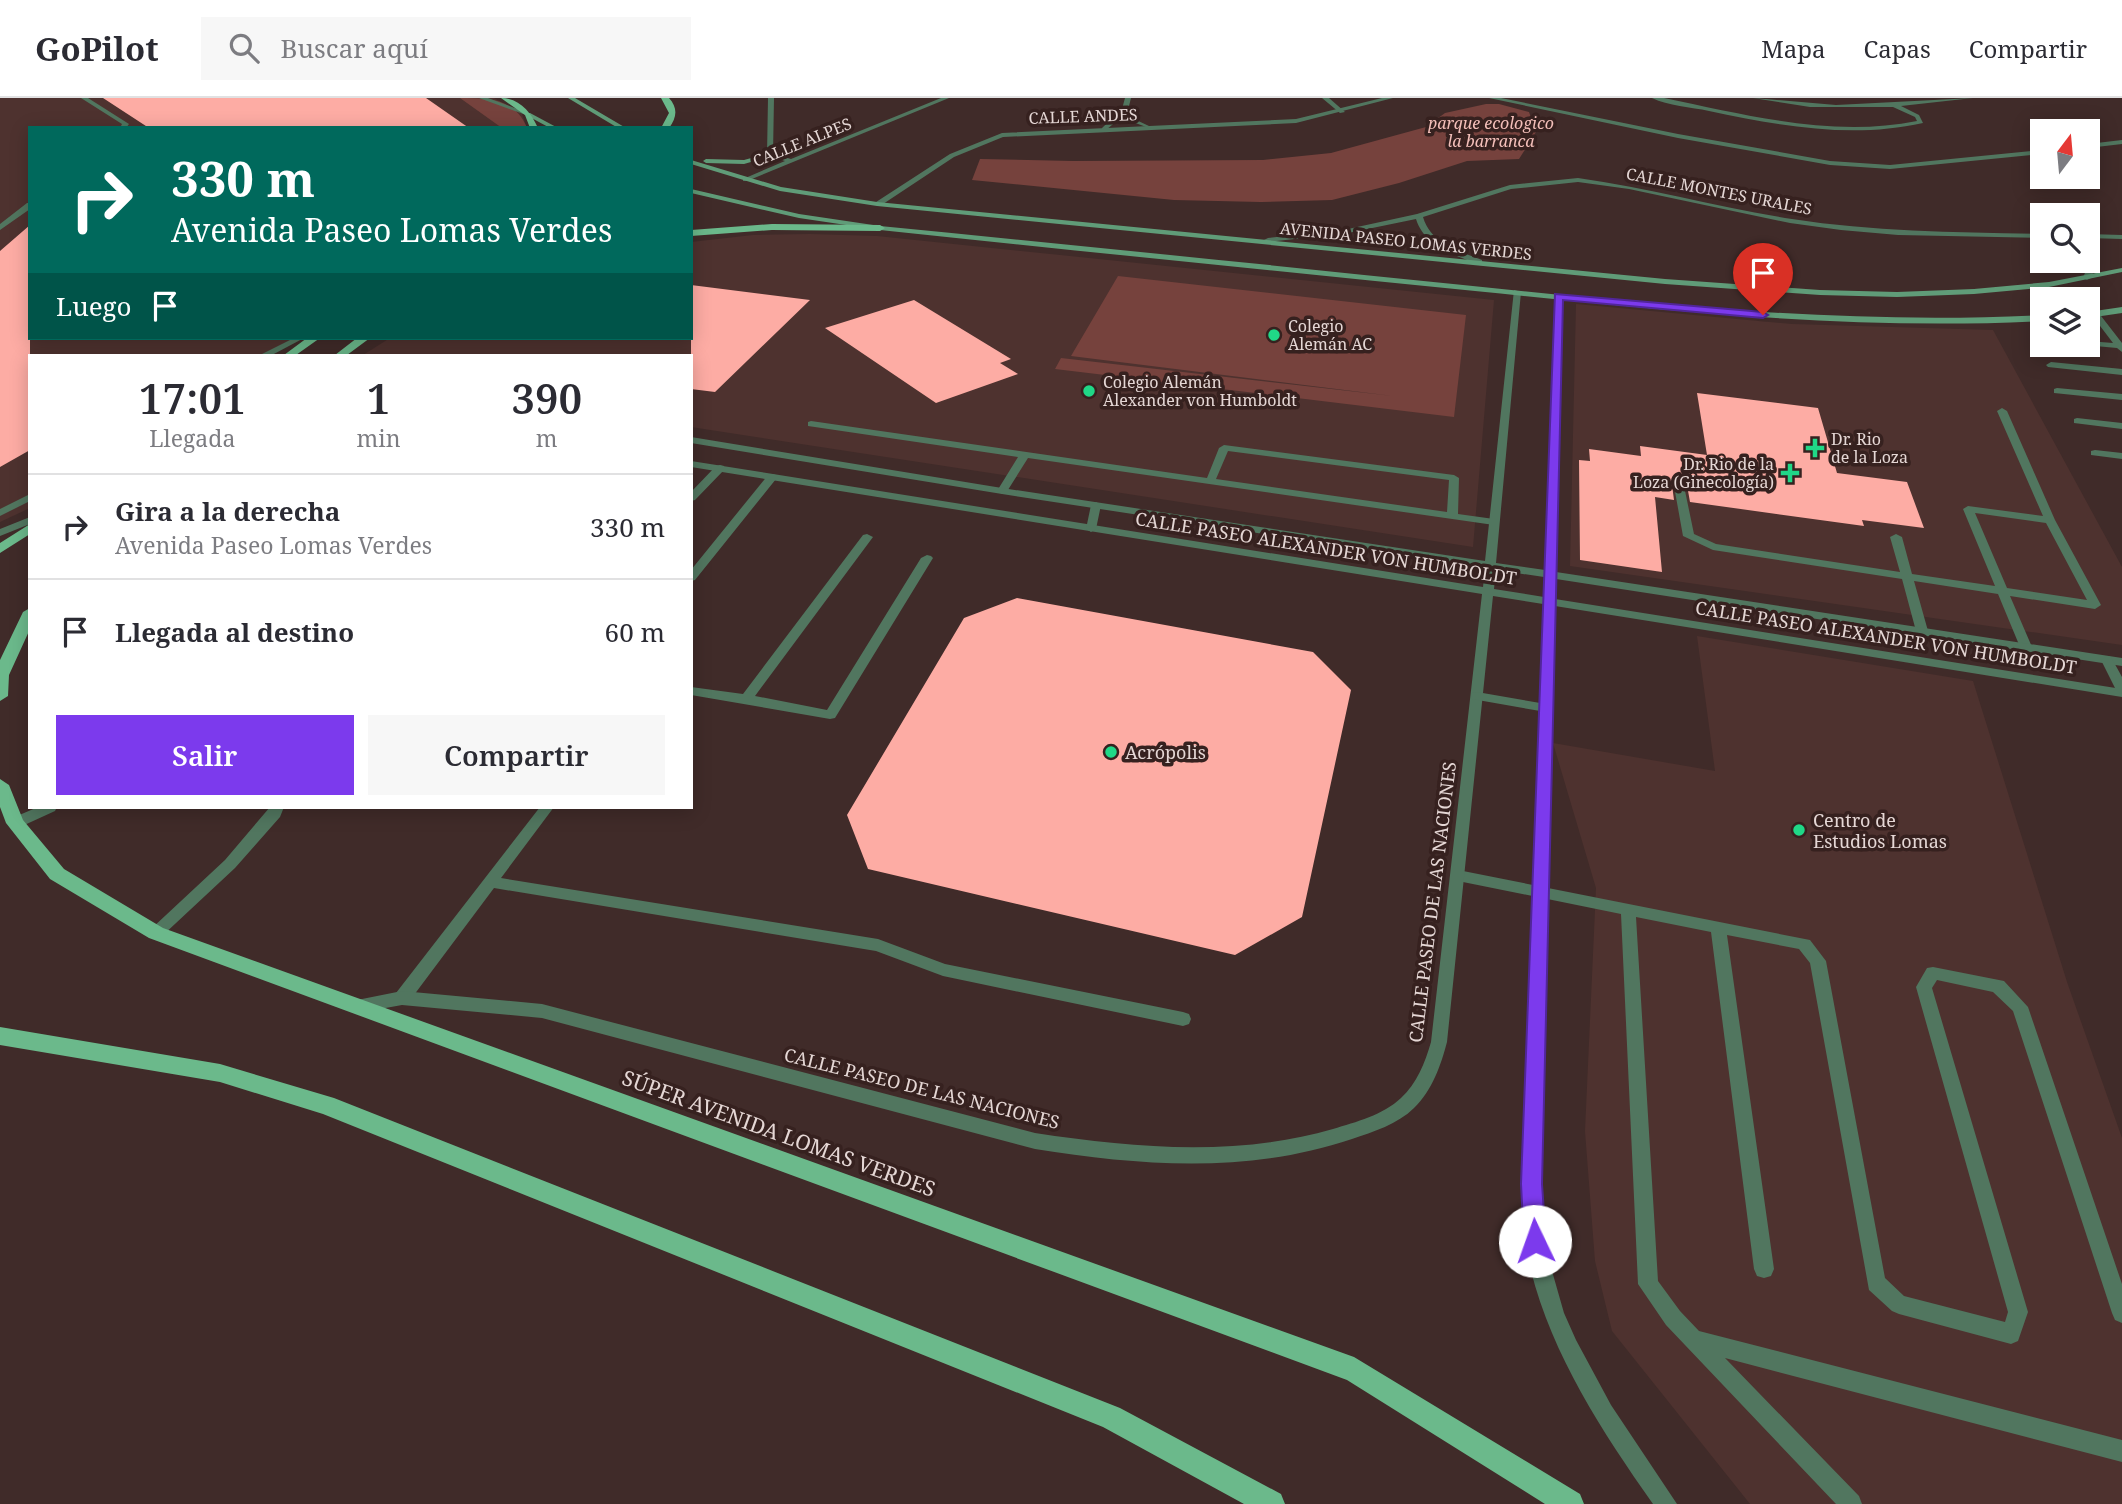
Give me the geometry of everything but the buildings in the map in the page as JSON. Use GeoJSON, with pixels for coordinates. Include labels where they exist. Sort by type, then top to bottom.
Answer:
{"type":"FeatureCollection","features":[{"type":"Feature","properties":{"kind":"main road"},"geometry":{"type":"LineString","coordinates":[[505,98],[551,126]]}},
{"type":"Feature","properties":{"kind":"main road"},"geometry":{"type":"LineString","coordinates":[[571,98],[620,126]]}},
{"type":"Feature","properties":{"kind":"main road"},"geometry":{"type":"LineString","coordinates":[[665,98],[673,111],[673,118],[667,126]]}},
{"type":"Feature","properties":{"kind":"main road"},"geometry":{"type":"LineString","coordinates":[[528,114],[533,126]]}},
{"type":"Feature","properties":{"kind":"main road"},"geometry":{"type":"LineString","coordinates":[[693,160],[744,162],[770,155]]}},
{"type":"Feature","properties":{"kind":"main road","name":"AVENIDA PASEO LOMAS VERDES"},"geometry":{"type":"LineString","coordinates":[[693,161],[745,180],[816,197],[1695,283],[1849,292],[1929,293],[2029,288],[2122,270]]}},
{"type":"Feature","properties":{"kind":"main road"},"geometry":{"type":"LineString","coordinates":[[693,191],[777,211],[880,228],[1559,296],[1827,319],[1930,324],[2030,319]]}},
{"type":"Feature","properties":{"kind":"main road"},"geometry":{"type":"LineString","coordinates":[[693,233],[772,227],[880,228]]}},
{"type":"Feature","properties":{"kind":"main road"},"geometry":{"type":"LineString","coordinates":[[2100,313],[2122,310]]}},
{"type":"Feature","properties":{"kind":"main road"},"geometry":{"type":"LineString","coordinates":[[290,354],[311,340]]}},
{"type":"Feature","properties":{"kind":"main road"},"geometry":{"type":"LineString","coordinates":[[341,354],[361,340]]}},
{"type":"Feature","properties":{"kind":"main road"},"geometry":{"type":"LineString","coordinates":[[0,549],[28,529]]}},
{"type":"Feature","properties":{"kind":"main road"},"geometry":{"type":"LineString","coordinates":[[0,696],[1,675],[28,616]]}},
{"type":"Feature","properties":{"kind":"main road","name":"SÚPER AVENIDA LOMAS VERDES"},"geometry":{"type":"LineString","coordinates":[[0,785],[15,823],[57,874],[156,933],[1353,1370],[1570,1504]]}},
{"type":"Feature","properties":{"kind":"main road"},"geometry":{"type":"LineString","coordinates":[[0,1036],[220,1073],[326,1105],[1111,1417],[1271,1504]]}},
{"type":"Feature","properties":{"kind":"street"},"geometry":{"type":"LineString","coordinates":[[84,98],[126,124],[124,126]]}},
{"type":"Feature","properties":{"kind":"street"},"geometry":{"type":"LineString","coordinates":[[482,98],[528,114]]}},
{"type":"Feature","properties":{"kind":"street"},"geometry":{"type":"LineString","coordinates":[[771,98],[770,155],[792,161]]}},
{"type":"Feature","properties":{"kind":"street","name":"CALLE ALPES"},"geometry":{"type":"LineString","coordinates":[[745,180],[946,98]]}},
{"type":"Feature","properties":{"kind":"street"},"geometry":{"type":"LineString","coordinates":[[1104,129],[1125,110],[1128,98]]}},
{"type":"Feature","properties":{"kind":"street"},"geometry":{"type":"LineString","coordinates":[[1325,98],[1342,112]]}},
{"type":"Feature","properties":{"kind":"street","name":"CALLE ANDES"},"geometry":{"type":"LineString","coordinates":[[877,204],[943,159],[982,140],[1024,132],[1296,121],[1342,112],[1390,98]]}},
{"type":"Feature","properties":{"kind":"street"},"geometry":{"type":"LineString","coordinates":[[1492,98],[1678,136],[1830,163],[1890,167],[2030,153]]}},
{"type":"Feature","properties":{"kind":"street"},"geometry":{"type":"LineString","coordinates":[[1655,98],[1812,126],[1866,129],[1921,122],[1917,116],[1895,106]]}},
{"type":"Feature","properties":{"kind":"street"},"geometry":{"type":"LineString","coordinates":[[1756,98],[1836,107],[1895,106],[1970,98]]}},
{"type":"Feature","properties":{"kind":"street"},"geometry":{"type":"LineString","coordinates":[[1125,110],[1132,120],[1147,127]]}},
{"type":"Feature","properties":{"kind":"street"},"geometry":{"type":"LineString","coordinates":[[2100,145],[2122,142]]}},
{"type":"Feature","properties":{"kind":"street","name":"CALLE MONTES URALES"},"geometry":{"type":"LineString","coordinates":[[1268,240],[1348,231],[1419,216],[1510,187],[1578,180],[1629,187],[1733,211],[1803,223],[1898,233],[2030,236]]}},
{"type":"Feature","properties":{"kind":"street"},"geometry":{"type":"LineString","coordinates":[[0,228],[28,207]]}},
{"type":"Feature","properties":{"kind":"street"},"geometry":{"type":"LineString","coordinates":[[1419,216],[1421,228],[1430,239],[1479,262]]}},
{"type":"Feature","properties":{"kind":"street","name":"CALLE MONTES URALES"},"geometry":{"type":"LineString","coordinates":[[2017,235],[2030,238]]}},
{"type":"Feature","properties":{"kind":"street"},"geometry":{"type":"LineString","coordinates":[[2100,236],[2122,237]]}},
{"type":"Feature","properties":{"kind":"street"},"geometry":{"type":"LineString","coordinates":[[2087,278],[2089,273]]}},
{"type":"Feature","properties":{"kind":"street","name":"CALLE PASEO DE LAS NACIONES"},"geometry":{"type":"LineString","coordinates":[[358,1006],[401,998],[542,1011],[1035,1141],[1108,1153],[1202,1158],[1264,1151],[1323,1141],[1372,1125],[1408,1103],[1431,1070],[1439,1042],[1491,565],[1517,292]]}},
{"type":"Feature","properties":{"kind":"street"},"geometry":{"type":"LineString","coordinates":[[1559,296],[1531,1184],[1535,1241],[1546,1293],[1570,1352],[1611,1427],[1666,1504]]}},
{"type":"Feature","properties":{"kind":"street"},"geometry":{"type":"LineString","coordinates":[[2100,324],[2121,347]]}},
{"type":"Feature","properties":{"kind":"street"},"geometry":{"type":"LineString","coordinates":[[267,354],[296,340]]}},
{"type":"Feature","properties":{"kind":"street"},"geometry":{"type":"LineString","coordinates":[[2100,345],[2121,347]]}},
{"type":"Feature","properties":{"kind":"street"},"geometry":{"type":"LineString","coordinates":[[2051,365],[2122,372]]}},
{"type":"Feature","properties":{"kind":"street"},"geometry":{"type":"LineString","coordinates":[[2057,391],[2122,397]]}},
{"type":"Feature","properties":{"kind":"street"},"geometry":{"type":"LineString","coordinates":[[1679,486],[1689,536],[1699,543],[2095,606],[2050,520],[2002,411]]}},
{"type":"Feature","properties":{"kind":"street"},"geometry":{"type":"LineString","coordinates":[[2077,421],[2122,426]]}},
{"type":"Feature","properties":{"kind":"street"},"geometry":{"type":"LineString","coordinates":[[811,424],[1494,522]]}},
{"type":"Feature","properties":{"kind":"street","name":"CALLE PASEO ALEXANDER VON HUMBOLDT"},"geometry":{"type":"LineString","coordinates":[[693,440],[1002,491],[2122,662]]}},
{"type":"Feature","properties":{"kind":"street"},"geometry":{"type":"LineString","coordinates":[[1210,482],[1224,448],[1454,478],[1452,516]]}},
{"type":"Feature","properties":{"kind":"street"},"geometry":{"type":"LineString","coordinates":[[2095,453],[2122,456]]}},
{"type":"Feature","properties":{"kind":"street"},"geometry":{"type":"LineString","coordinates":[[1002,491],[1024,456]]}},
{"type":"Feature","properties":{"kind":"street","name":"CALLE PASEO ALEXANDER VON HUMBOLDT"},"geometry":{"type":"LineString","coordinates":[[693,464],[2122,692]]}},
{"type":"Feature","properties":{"kind":"street"},"geometry":{"type":"LineString","coordinates":[[693,494],[720,468]]}},
{"type":"Feature","properties":{"kind":"street"},"geometry":{"type":"LineString","coordinates":[[693,576],[772,477]]}},
{"type":"Feature","properties":{"kind":"street"},"geometry":{"type":"LineString","coordinates":[[0,513],[28,498]]}},
{"type":"Feature","properties":{"kind":"street"},"geometry":{"type":"LineString","coordinates":[[1091,529],[1096,505]]}},
{"type":"Feature","properties":{"kind":"street"},"geometry":{"type":"LineString","coordinates":[[2026,647],[1968,509],[2050,520]]}},
{"type":"Feature","properties":{"kind":"street"},"geometry":{"type":"LineString","coordinates":[[0,533],[28,521]]}},
{"type":"Feature","properties":{"kind":"street"},"geometry":{"type":"LineString","coordinates":[[746,699],[867,537]]}},
{"type":"Feature","properties":{"kind":"street"},"geometry":{"type":"LineString","coordinates":[[1896,537],[1922,631]]}},
{"type":"Feature","properties":{"kind":"street"},"geometry":{"type":"LineString","coordinates":[[693,691],[830,715],[927,558]]}},
{"type":"Feature","properties":{"kind":"street"},"geometry":{"type":"LineString","coordinates":[[2107,660],[2122,692]]}},
{"type":"Feature","properties":{"kind":"street"},"geometry":{"type":"LineString","coordinates":[[1477,696],[1546,708]]}},
{"type":"Feature","properties":{"kind":"street"},"geometry":{"type":"LineString","coordinates":[[15,823],[46,809]]}},
{"type":"Feature","properties":{"kind":"street"},"geometry":{"type":"LineString","coordinates":[[156,933],[230,864],[276,809]]}},
{"type":"Feature","properties":{"kind":"street"},"geometry":{"type":"LineString","coordinates":[[401,998],[545,809]]}},
{"type":"Feature","properties":{"kind":"street"},"geometry":{"type":"LineString","coordinates":[[1458,876],[1804,944],[1818,961],[1876,1283],[1899,1304],[2011,1334],[2018,1312],[1924,987],[1933,973],[1998,986],[2020,1007],[2122,1313]]}},
{"type":"Feature","properties":{"kind":"street"},"geometry":{"type":"LineString","coordinates":[[490,882],[878,944],[943,970],[1183,1019]]}},
{"type":"Feature","properties":{"kind":"street"},"geometry":{"type":"LineString","coordinates":[[1628,908],[1647,1284],[1673,1318],[1851,1504]]}},
{"type":"Feature","properties":{"kind":"street"},"geometry":{"type":"LineString","coordinates":[[1718,926],[1764,1269]]}},
{"type":"Feature","properties":{"kind":"street"},"geometry":{"type":"LineString","coordinates":[[1695,1340],[2122,1451]]}},
{"type":"Feature","properties":{"kind":"shaded area"},"geometry":{"type":"Polygon","coordinates":[[[0,98],[494,98],[522,114],[526,126],[28,126],[28,340],[295,340],[271,354],[28,354],[28,509],[0,522],[0,98]]]}},
{"type":"Feature","properties":{"kind":"shaded area","name":"Colegio Alemán Alexander von Humboldt"},"geometry":{"type":"Polygon","coordinates":[[[753,235],[877,236],[1494,300],[1473,547],[693,427],[693,354],[365,354],[387,340],[693,340],[693,242],[753,235]]]}},
{"type":"Feature","properties":{"kind":"shaded area","name":"Dr. Rio de la Loza"},"geometry":{"type":"Polygon","coordinates":[[[1576,304],[1792,324],[1993,330],[2122,567],[2122,645],[1570,566],[1576,304]]]}},
{"type":"Feature","properties":{"kind":"shaded area"},"geometry":{"type":"Polygon","coordinates":[[[1697,636],[1973,681],[2067,982],[2122,1138],[2122,1504],[1750,1504],[1612,1331],[1595,1261],[1585,1131],[1596,888],[1553,743],[1715,771],[1697,636]]]}},
{"type":"Feature","properties":{"kind":"green space"},"geometry":{"type":"Polygon","coordinates":[[[460,98],[481,98],[508,105],[522,118],[526,126],[499,126],[460,98]]]}},
{"type":"Feature","properties":{"kind":"green space","name":"parque ecologico la barranca"},"geometry":{"type":"Polygon","coordinates":[[[1486,104],[1499,104],[1529,112],[1536,132],[1519,159],[1467,161],[1399,183],[1332,200],[1174,200],[972,180],[980,159],[1263,160],[1331,153],[1426,127],[1445,113],[1486,104]]]}},
{"type":"Feature","properties":{"kind":"green space","name":"Colegio Alemán AC"},"geometry":{"type":"Polygon","coordinates":[[[1118,276],[1466,315],[1454,417],[1055,369],[1061,358],[1393,396],[1071,356],[1118,276]]]}},
{"type":"Feature","properties":{"kind":"place","name":"Colegio Alemán AC"},"geometry":{"type":"Point","coordinates":[1274,335]}},
{"type":"Feature","properties":{"kind":"place","name":"Colegio Alemán Alexander von Humboldt"},"geometry":{"type":"Point","coordinates":[1089,391]}},
{"type":"Feature","properties":{"kind":"place","name":"Dr. Rio de la Loza"},"geometry":{"type":"Point","coordinates":[1815,448]}},
{"type":"Feature","properties":{"kind":"place","name":"Dr. Rio de la Loza (Ginecología)"},"geometry":{"type":"Point","coordinates":[1790,473]}},
{"type":"Feature","properties":{"kind":"place","name":"Acrópolis"},"geometry":{"type":"Point","coordinates":[1111,752]}},
{"type":"Feature","properties":{"kind":"place","name":"Centro de Estudios Lomas"},"geometry":{"type":"Point","coordinates":[1799,830]}},
{"type":"Feature","properties":{"kind":"route"},"geometry":{"type":"LineString","coordinates":[[1535,1241],[1531,1184],[1559,296],[1763,315]]}}]}
